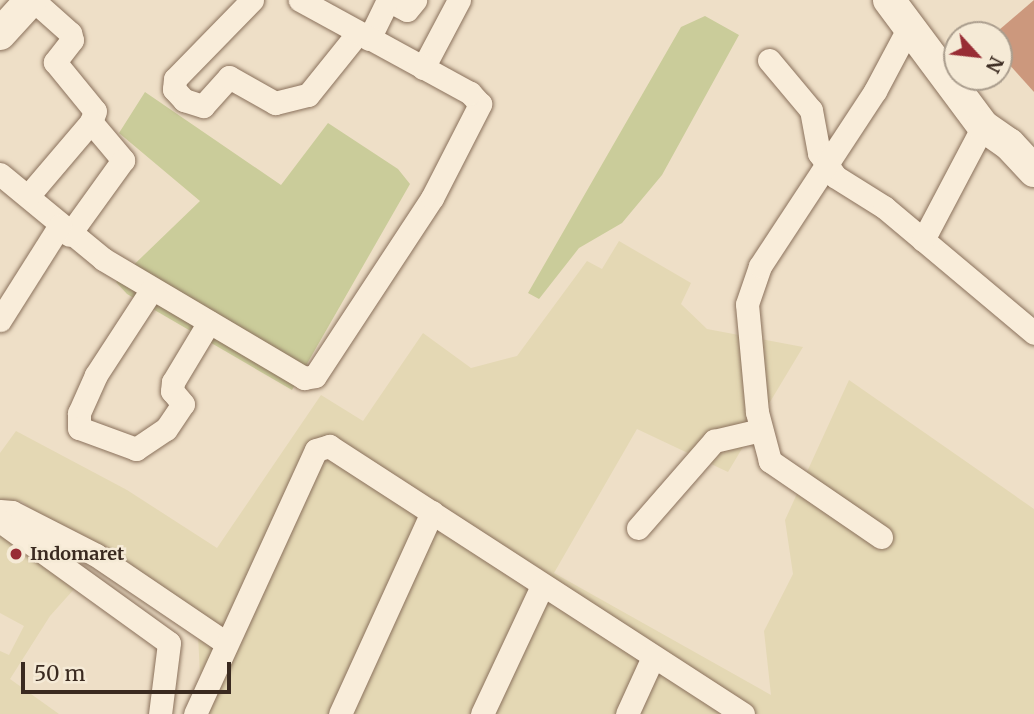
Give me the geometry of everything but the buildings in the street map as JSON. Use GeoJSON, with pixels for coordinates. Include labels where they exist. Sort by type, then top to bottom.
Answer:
{"type":"FeatureCollection","features":[{"type":"Feature","properties":{"kind":"main road"},"geometry":{"type":"LineString","coordinates":[[0,34],[32,0]]}},
{"type":"Feature","properties":{"kind":"main road"},"geometry":{"type":"LineString","coordinates":[[889,0],[983,126],[1009,144],[1034,171]]}},
{"type":"Feature","properties":{"kind":"street"},"geometry":{"type":"LineString","coordinates":[[28,196],[91,122],[96,110],[55,62],[72,40],[69,33],[32,0]]}},
{"type":"Feature","properties":{"kind":"street"},"geometry":{"type":"LineString","coordinates":[[252,0],[175,79],[174,89],[184,100],[203,106],[229,77],[275,103],[308,94],[363,36],[387,1],[407,10],[415,0]]}},
{"type":"Feature","properties":{"kind":"street"},"geometry":{"type":"LineString","coordinates":[[423,68],[459,0]]}},
{"type":"Feature","properties":{"kind":"street"},"geometry":{"type":"LineString","coordinates":[[0,174],[65,230],[152,289],[304,379],[316,376],[432,198],[480,104],[312,3]]}},
{"type":"Feature","properties":{"kind":"street"},"geometry":{"type":"LineString","coordinates":[[881,537],[780,471],[765,451],[747,304],[751,284],[909,27]]}},
{"type":"Feature","properties":{"kind":"street"},"geometry":{"type":"LineString","coordinates":[[769,60],[811,110],[825,166],[923,240],[1034,333]]}},
{"type":"Feature","properties":{"kind":"street"},"geometry":{"type":"LineString","coordinates":[[0,320],[65,230],[123,160],[91,122]]}},
{"type":"Feature","properties":{"kind":"street"},"geometry":{"type":"LineString","coordinates":[[923,240],[983,126]]}},
{"type":"Feature","properties":{"kind":"street"},"geometry":{"type":"LineString","coordinates":[[152,289],[96,375],[79,413],[79,428],[136,449],[166,429],[183,404],[172,391],[173,382],[209,322]]}},
{"type":"Feature","properties":{"kind":"street"},"geometry":{"type":"LineString","coordinates":[[638,528],[713,441],[761,430]]}},
{"type":"Feature","properties":{"kind":"street"},"geometry":{"type":"LineString","coordinates":[[195,714],[316,450],[329,446],[743,714]]}},
{"type":"Feature","properties":{"kind":"street"},"geometry":{"type":"LineString","coordinates":[[0,512],[12,512],[96,555],[226,643]]}},
{"type":"Feature","properties":{"kind":"street"},"geometry":{"type":"LineString","coordinates":[[340,714],[432,512]]}},
{"type":"Feature","properties":{"kind":"street"},"geometry":{"type":"LineString","coordinates":[[0,521],[169,643],[160,714]]}},
{"type":"Feature","properties":{"kind":"street"},"geometry":{"type":"LineString","coordinates":[[482,714],[542,586]]}},
{"type":"Feature","properties":{"kind":"street"},"geometry":{"type":"LineString","coordinates":[[626,714],[653,657]]}},
{"type":"Feature","properties":{"kind":"shaded area"},"geometry":{"type":"Polygon","coordinates":[[[619,241],[691,283],[681,304],[707,329],[803,347],[728,472],[637,429],[554,573],[771,695],[764,631],[793,574],[785,520],[849,380],[1034,509],[1034,714],[202,714],[198,635],[21,501],[4,510],[0,506],[0,453],[16,431],[127,490],[217,548],[321,395],[363,421],[423,333],[471,368],[517,356],[587,261],[602,269],[619,241]]]}},
{"type":"Feature","properties":{"kind":"shaded area"},"geometry":{"type":"Polygon","coordinates":[[[0,529],[75,588],[50,616],[10,679],[59,714],[0,714],[0,651],[9,655],[24,626],[0,613],[0,529]]]}},
{"type":"Feature","properties":{"kind":"green space"},"geometry":{"type":"Polygon","coordinates":[[[705,16],[739,35],[662,175],[622,223],[579,248],[539,299],[528,293],[681,27],[705,16]]]}},
{"type":"Feature","properties":{"kind":"green space"},"geometry":{"type":"Polygon","coordinates":[[[145,92],[281,185],[328,123],[398,169],[410,184],[292,390],[127,294],[116,282],[200,201],[119,133],[145,92]]]}},
{"type":"Feature","properties":{"kind":"place","name":"Indomaret"},"geometry":{"type":"Point","coordinates":[16,554]}}]}
